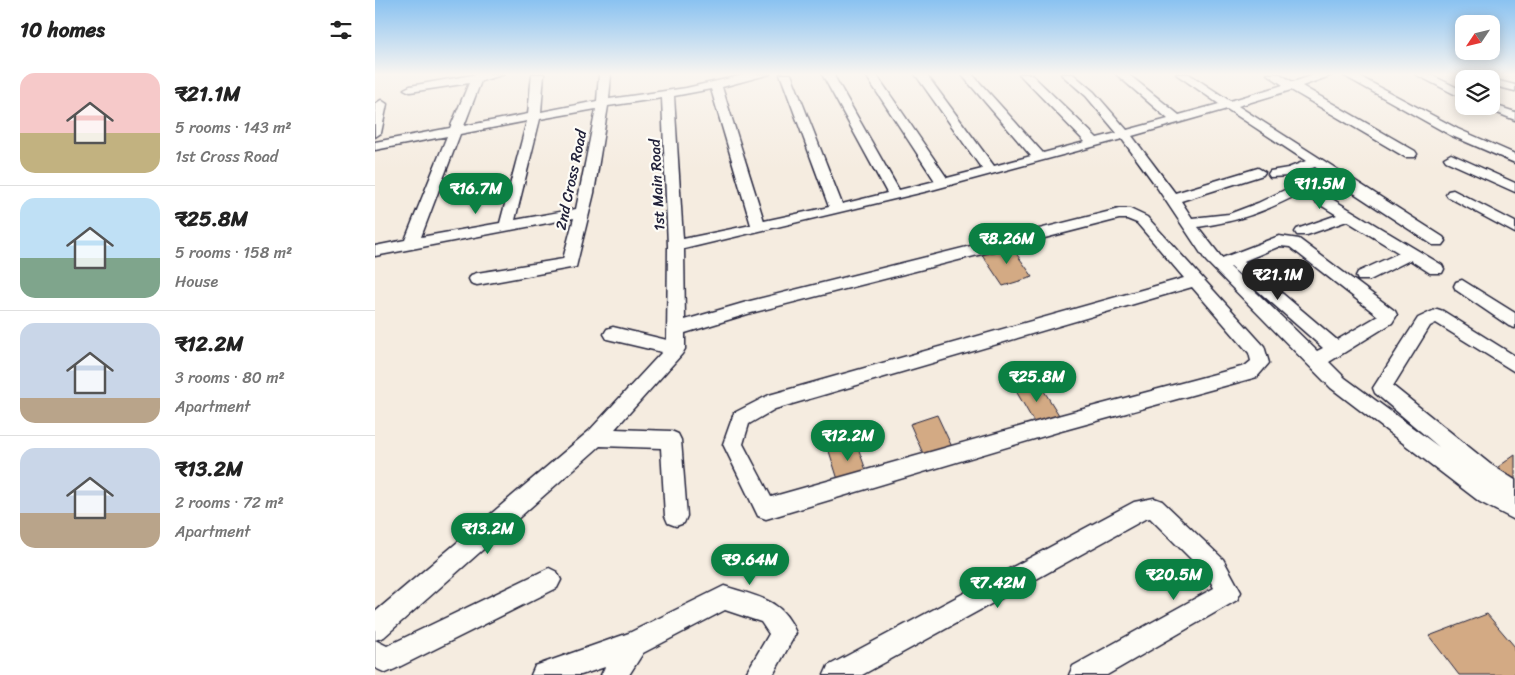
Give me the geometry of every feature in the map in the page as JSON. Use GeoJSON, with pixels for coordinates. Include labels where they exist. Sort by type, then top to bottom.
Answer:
{"type":"FeatureCollection","features":[{"type":"Feature","properties":{"kind":"street"},"geometry":{"type":"LineString","coordinates":[[375,133],[381,106]]}},
{"type":"Feature","properties":{"kind":"street"},"geometry":{"type":"LineString","coordinates":[[412,242],[466,106]]}},
{"type":"Feature","properties":{"kind":"street"},"geometry":{"type":"LineString","coordinates":[[507,224],[534,118],[535,106]]}},
{"type":"Feature","properties":{"kind":"street","name":"2nd Cross Road"},"geometry":{"type":"LineString","coordinates":[[375,146],[596,106]]}},
{"type":"Feature","properties":{"kind":"street","name":"2nd Cross Road"},"geometry":{"type":"LineString","coordinates":[[477,280],[570,263],[583,212],[603,106]]}},
{"type":"Feature","properties":{"kind":"street","name":"1st Main Road"},"geometry":{"type":"LineString","coordinates":[[669,106],[676,246],[676,349]]}},
{"type":"Feature","properties":{"kind":"street"},"geometry":{"type":"LineString","coordinates":[[722,106],[759,228]]}},
{"type":"Feature","properties":{"kind":"street"},"geometry":{"type":"LineString","coordinates":[[797,106],[837,209]]}},
{"type":"Feature","properties":{"kind":"street"},"geometry":{"type":"LineString","coordinates":[[845,106],[895,194]]}},
{"type":"Feature","properties":{"kind":"street"},"geometry":{"type":"LineString","coordinates":[[891,106],[943,182]]}},
{"type":"Feature","properties":{"kind":"street"},"geometry":{"type":"LineString","coordinates":[[943,106],[990,170]]}},
{"type":"Feature","properties":{"kind":"street"},"geometry":{"type":"LineString","coordinates":[[993,106],[1039,157]]}},
{"type":"Feature","properties":{"kind":"street"},"geometry":{"type":"LineString","coordinates":[[1056,106],[1094,143]]}},
{"type":"Feature","properties":{"kind":"street"},"geometry":{"type":"LineString","coordinates":[[1100,106],[1125,134],[1189,224],[1338,384],[1488,495],[1515,510]]}},
{"type":"Feature","properties":{"kind":"street"},"geometry":{"type":"LineString","coordinates":[[1159,106],[1177,120]]}},
{"type":"Feature","properties":{"kind":"street"},"geometry":{"type":"LineString","coordinates":[[676,246],[759,228],[990,170],[1225,106]]}},
{"type":"Feature","properties":{"kind":"street"},"geometry":{"type":"LineString","coordinates":[[1228,106],[1333,172],[1438,242]]}},
{"type":"Feature","properties":{"kind":"street"},"geometry":{"type":"LineString","coordinates":[[1327,106],[1410,154]]}},
{"type":"Feature","properties":{"kind":"street"},"geometry":{"type":"LineString","coordinates":[[1405,106],[1454,132],[1515,158]]}},
{"type":"Feature","properties":{"kind":"street"},"geometry":{"type":"LineString","coordinates":[[1500,111],[1515,116]]}},
{"type":"Feature","properties":{"kind":"street"},"geometry":{"type":"LineString","coordinates":[[1451,158],[1515,188]]}},
{"type":"Feature","properties":{"kind":"street"},"geometry":{"type":"LineString","coordinates":[[1275,174],[1291,172],[1315,162]]}},
{"type":"Feature","properties":{"kind":"street"},"geometry":{"type":"LineString","coordinates":[[1172,199],[1258,172]]}},
{"type":"Feature","properties":{"kind":"street"},"geometry":{"type":"LineString","coordinates":[[1189,224],[1231,218],[1263,206],[1333,172]]}},
{"type":"Feature","properties":{"kind":"street"},"geometry":{"type":"LineString","coordinates":[[1302,187],[1436,269]]}},
{"type":"Feature","properties":{"kind":"street"},"geometry":{"type":"LineString","coordinates":[[1453,194],[1515,228]]}},
{"type":"Feature","properties":{"kind":"street"},"geometry":{"type":"LineString","coordinates":[[375,251],[507,224],[583,212]]}},
{"type":"Feature","properties":{"kind":"street"},"geometry":{"type":"LineString","coordinates":[[677,329],[750,307],[1119,214],[1130,214],[1142,220],[1258,351],[1260,363],[1251,372],[1061,423],[766,509],[733,444],[741,419],[769,403],[1195,280]]}},
{"type":"Feature","properties":{"kind":"street"},"geometry":{"type":"LineString","coordinates":[[1302,232],[1347,216]]}},
{"type":"Feature","properties":{"kind":"street"},"geometry":{"type":"LineString","coordinates":[[1226,263],[1279,242],[1294,243],[1389,316],[1386,320],[1316,361]]}},
{"type":"Feature","properties":{"kind":"street"},"geometry":{"type":"LineString","coordinates":[[1364,276],[1410,254]]}},
{"type":"Feature","properties":{"kind":"street"},"geometry":{"type":"LineString","coordinates":[[1226,263],[1336,349]]}},
{"type":"Feature","properties":{"kind":"street"},"geometry":{"type":"LineString","coordinates":[[1461,286],[1515,322]]}},
{"type":"Feature","properties":{"kind":"street"},"geometry":{"type":"LineString","coordinates":[[1515,365],[1437,315],[1424,322],[1382,388],[1483,470],[1515,492]]}},
{"type":"Feature","properties":{"kind":"street"},"geometry":{"type":"LineString","coordinates":[[375,628],[596,437],[676,349],[613,334]]}},
{"type":"Feature","properties":{"kind":"street"},"geometry":{"type":"LineString","coordinates":[[596,437],[671,440],[676,516]]}},
{"type":"Feature","properties":{"kind":"street"},"geometry":{"type":"LineString","coordinates":[[837,675],[1142,509],[1154,508],[1215,567],[1229,592],[1083,675]]}},
{"type":"Feature","properties":{"kind":"street"},"geometry":{"type":"LineString","coordinates":[[375,653],[385,660],[549,580]]}},
{"type":"Feature","properties":{"kind":"street"},"geometry":{"type":"LineString","coordinates":[[544,675],[635,644],[724,598],[769,612],[784,633],[758,675]]}},
{"type":"Feature","properties":{"kind":"street"},"geometry":{"type":"LineString","coordinates":[[614,675],[635,644]]}},
{"type":"Feature","properties":{"kind":"building"},"geometry":{"type":"Polygon","coordinates":[[[1010,245],[1033,277],[1003,286],[981,253],[1010,245]]]}},
{"type":"Feature","properties":{"kind":"building"},"geometry":{"type":"Polygon","coordinates":[[[1039,383],[1059,415],[1035,424],[1016,391],[1039,383]]]}},
{"type":"Feature","properties":{"kind":"building"},"geometry":{"type":"Polygon","coordinates":[[[937,415],[953,449],[925,458],[910,424],[937,415]]]}},
{"type":"Feature","properties":{"kind":"building"},"geometry":{"type":"Polygon","coordinates":[[[855,439],[868,476],[840,486],[828,448],[855,439]]]}},
{"type":"Feature","properties":{"kind":"building"},"geometry":{"type":"Polygon","coordinates":[[[1515,455],[1515,489],[1491,472],[1515,455]]]}},
{"type":"Feature","properties":{"kind":"building"},"geometry":{"type":"Polygon","coordinates":[[[1487,614],[1515,647],[1515,675],[1459,675],[1429,636],[1487,614]]]}}]}
